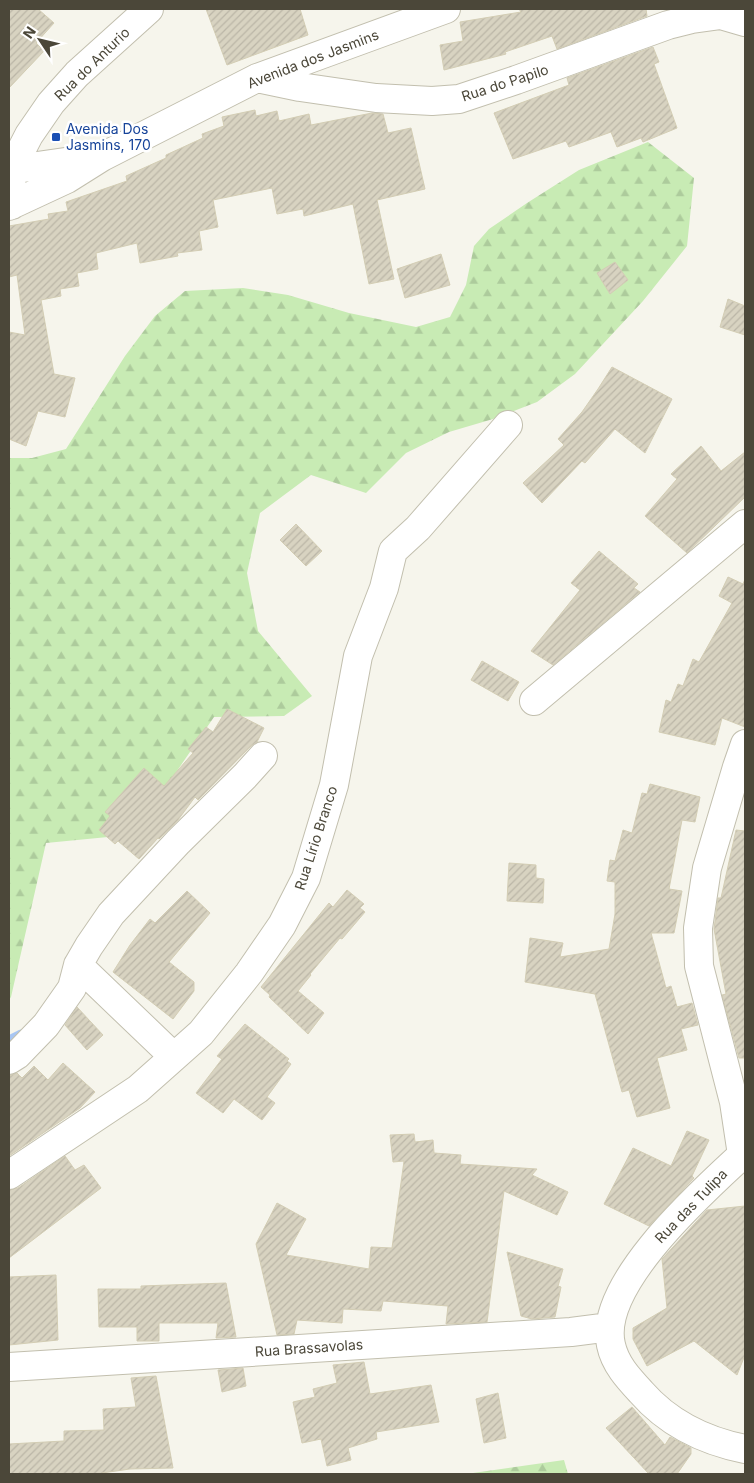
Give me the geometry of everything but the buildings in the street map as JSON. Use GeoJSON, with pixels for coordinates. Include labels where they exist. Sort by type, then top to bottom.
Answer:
{"type":"FeatureCollection","features":[{"type":"Feature","properties":{"kind":"street","name":"Rua do Anturio"},"geometry":{"type":"LineString","coordinates":[[11,205],[10,170],[29,136],[51,103],[77,74],[149,9]]}},
{"type":"Feature","properties":{"kind":"street","name":"Avenida dos Jasmins"},"geometry":{"type":"LineString","coordinates":[[11,205],[67,179],[102,157],[257,78],[446,9]]}},
{"type":"Feature","properties":{"kind":"street","name":"Rua do Papilo"},"geometry":{"type":"LineString","coordinates":[[257,78],[300,87],[376,98],[460,99],[668,25],[721,15],[745,22]]}},
{"type":"Feature","properties":{"kind":"street","name":"Avenida dos Jasmins"},"geometry":{"type":"LineString","coordinates":[[10,170],[102,157]]}},
{"type":"Feature","properties":{"kind":"street","name":"Rua Lírio Branco"},"geometry":{"type":"LineString","coordinates":[[9,1175],[138,1089],[201,1033],[249,973],[282,925],[306,878],[334,785],[358,656],[384,588],[393,551],[418,528],[508,424]]}},
{"type":"Feature","properties":{"kind":"street"},"geometry":{"type":"LineString","coordinates":[[534,700],[745,524]]}},
{"type":"Feature","properties":{"kind":"street","name":"Rua das Tulipa"},"geometry":{"type":"LineString","coordinates":[[745,744],[707,868],[698,928],[699,966],[734,1102],[744,1165],[701,1193],[647,1251],[619,1296],[610,1327],[611,1344],[616,1360],[628,1378],[649,1401],[681,1426],[706,1439],[745,1449]]}},
{"type":"Feature","properties":{"kind":"street"},"geometry":{"type":"LineString","coordinates":[[9,1060],[17,1055],[46,1025],[72,988],[78,965],[111,914],[178,842],[263,756]]}},
{"type":"Feature","properties":{"kind":"street"},"geometry":{"type":"LineString","coordinates":[[78,965],[174,1057]]}},
{"type":"Feature","properties":{"kind":"street","name":"Rua Brassavolas"},"geometry":{"type":"LineString","coordinates":[[9,1367],[571,1332],[610,1327]]}},
{"type":"Feature","properties":{"kind":"green space"},"geometry":{"type":"Polygon","coordinates":[[[648,142],[694,178],[687,246],[643,301],[575,374],[537,402],[493,419],[449,432],[406,453],[366,493],[311,475],[260,513],[247,573],[258,631],[312,696],[284,716],[214,717],[168,784],[139,834],[46,843],[9,1000],[9,458],[32,458],[66,449],[125,356],[155,316],[185,291],[243,288],[288,295],[349,313],[416,327],[450,317],[466,285],[474,246],[489,229],[579,170],[648,142]]]}},
{"type":"Feature","properties":{"kind":"green space"},"geometry":{"type":"Polygon","coordinates":[[[564,1460],[568,1474],[466,1474],[564,1460]]]}},
{"type":"Feature","properties":{"kind":"waterway"},"geometry":{"type":"LineString","coordinates":[[9,1040],[21,1034]]}},
{"type":"Feature","properties":{"kind":"place","name":"Avenida Dos Jasmins, 170"},"geometry":{"type":"Point","coordinates":[56,137]}}]}
